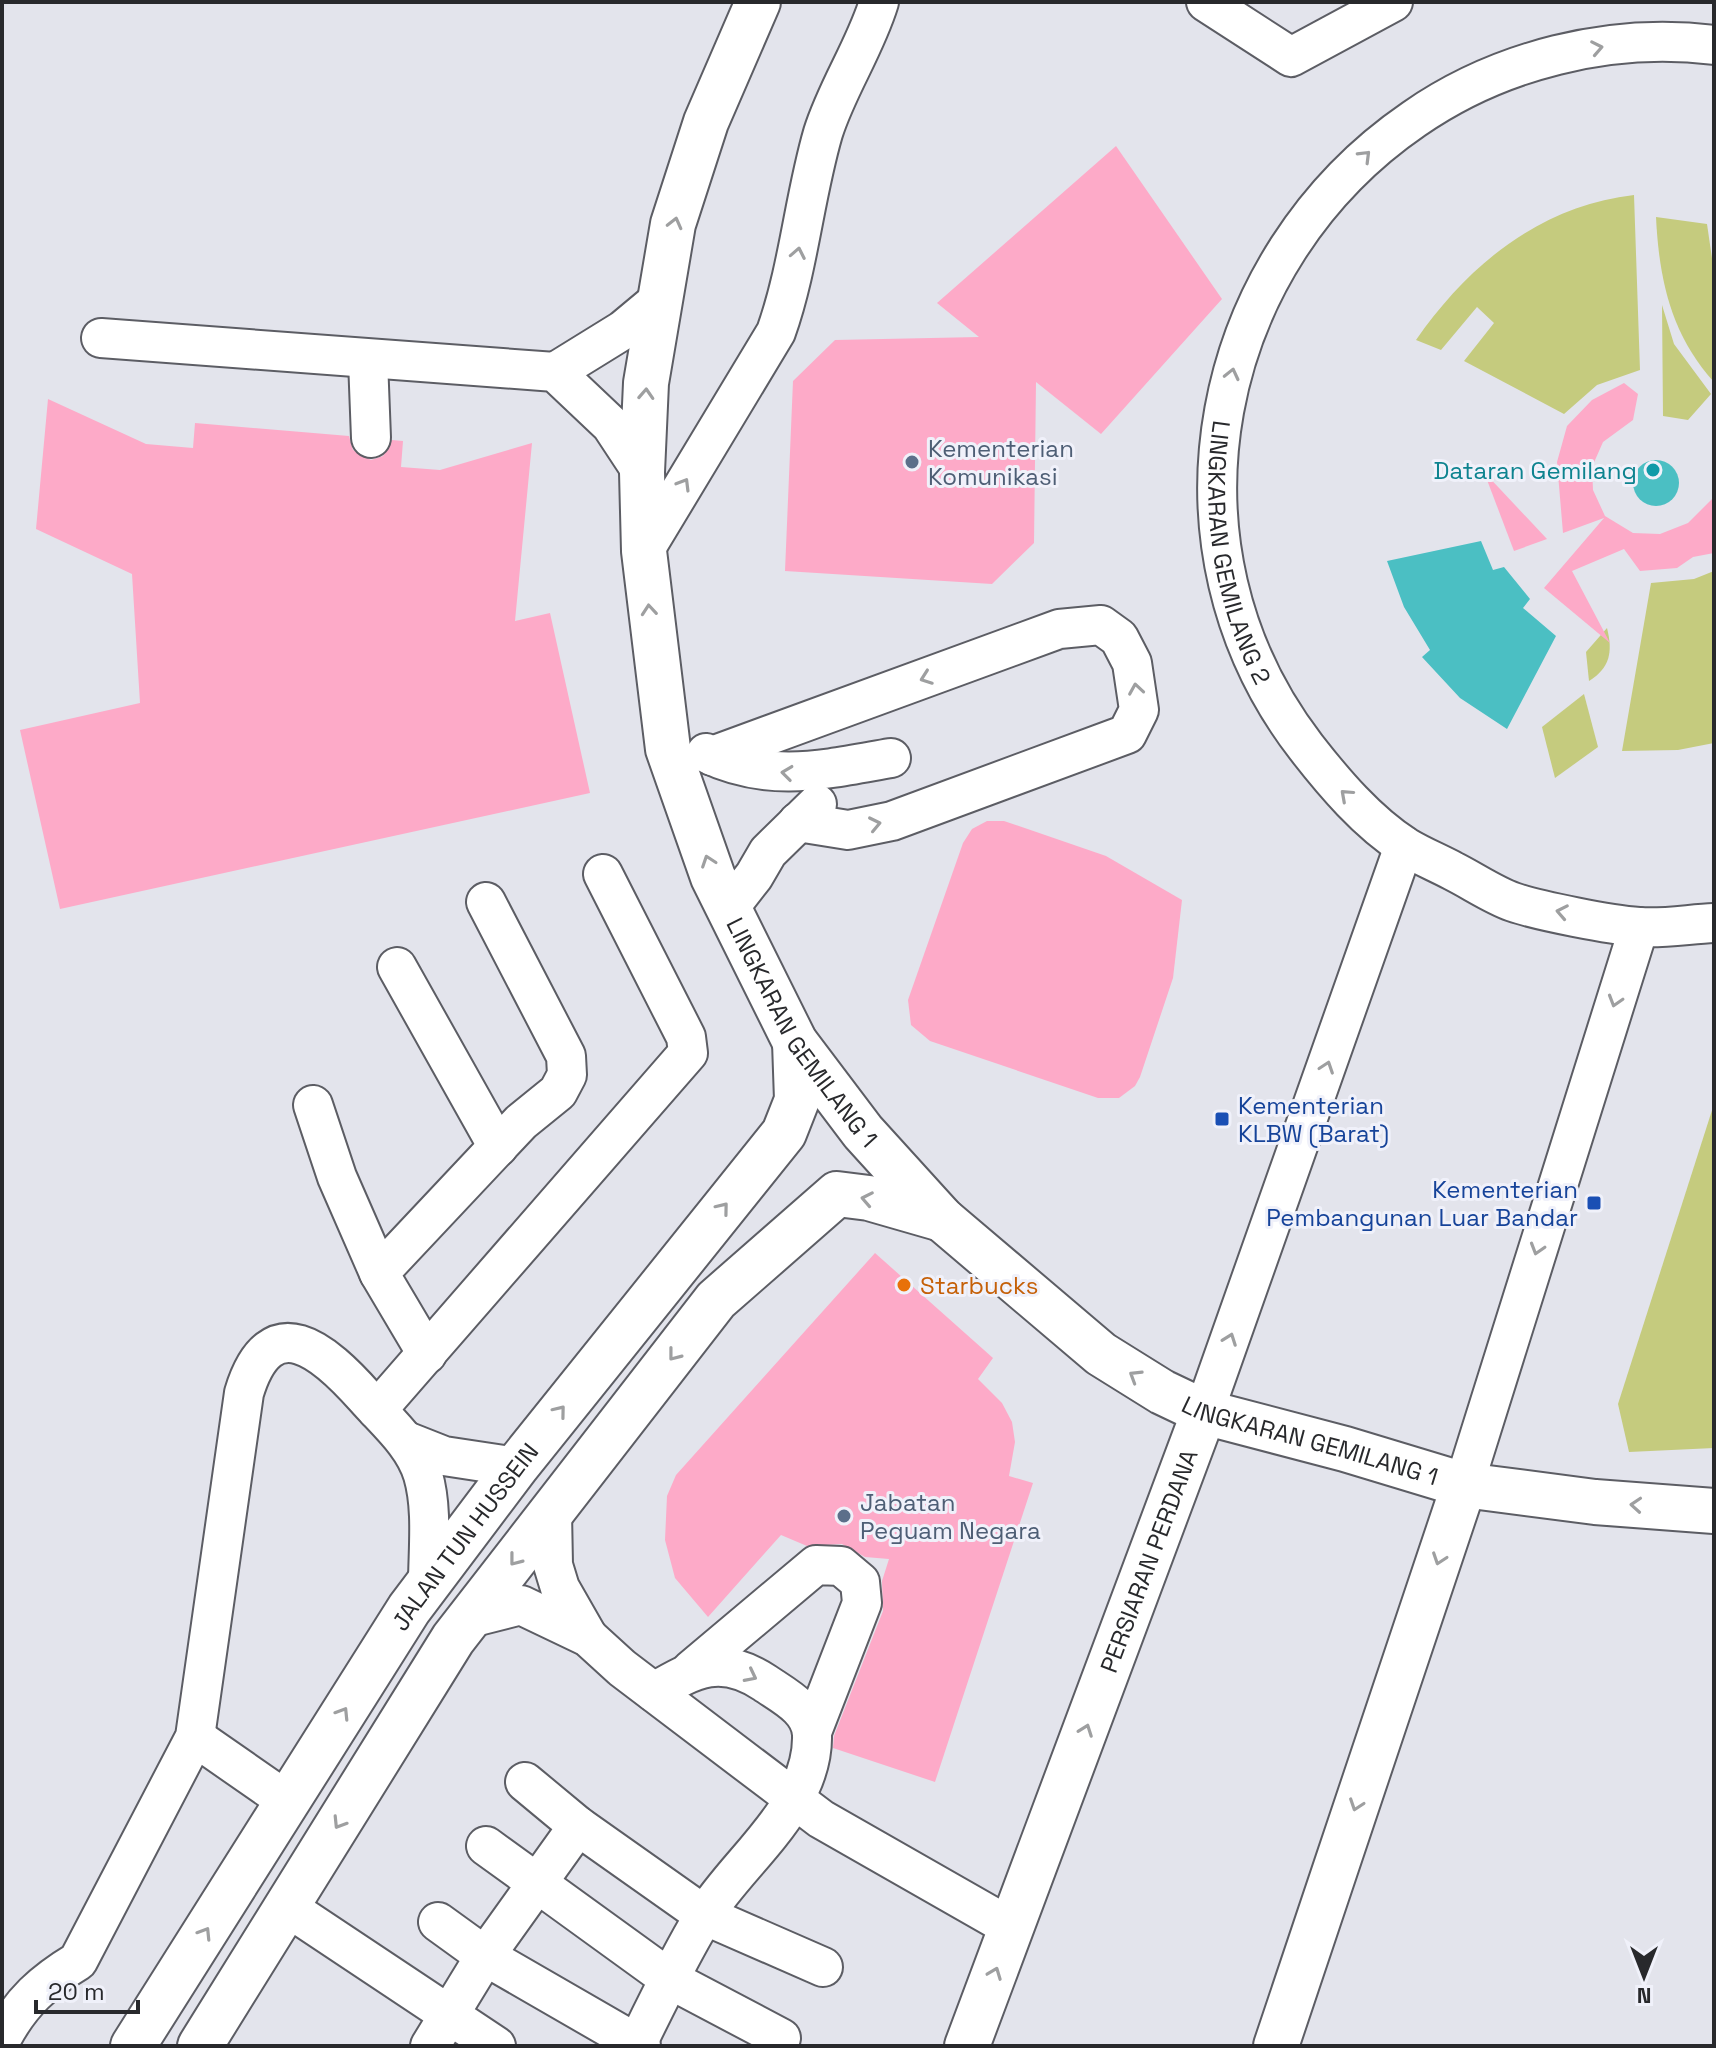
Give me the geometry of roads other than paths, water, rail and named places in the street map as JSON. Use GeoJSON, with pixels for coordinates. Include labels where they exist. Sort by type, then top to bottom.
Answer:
{"type":"FeatureCollection","features":[{"type":"Feature","properties":{"kind":"main road","name":"LINGKARAN GEMILANG 1"},"geometry":{"type":"LineString","coordinates":[[758,2],[706,122],[673,224],[646,383],[642,472],[644,551],[665,734],[713,877],[795,1042],[863,1132],[942,1219],[1101,1354],[1162,1392],[1204,1412],[1345,1449],[1464,1485],[1595,1502],[1714,1511]]}},
{"type":"Feature","properties":{"kind":"main road","name":"JALAN TUN HUSSEIN"},"geometry":{"type":"LineString","coordinates":[[133,2046],[409,1609],[516,1467],[784,1133],[797,1100],[795,1042]]}},
{"type":"Feature","properties":{"kind":"main road"},"geometry":{"type":"LineString","coordinates":[[200,2046],[453,1639],[716,1300],[837,1194],[869,1198],[942,1219]]}},
{"type":"Feature","properties":{"kind":"main road","name":"PERSIARAN PERDANA"},"geometry":{"type":"LineString","coordinates":[[967,2046],[1204,1412]]}},
{"type":"Feature","properties":{"kind":"main road"},"geometry":{"type":"LineString","coordinates":[[1276,2046],[1464,1485]]}},
{"type":"Feature","properties":{"kind":"street"},"geometry":{"type":"LineString","coordinates":[[644,551],[776,332],[790,293],[824,130],[868,37],[879,2]]}},
{"type":"Feature","properties":{"kind":"street"},"geometry":{"type":"LineString","coordinates":[[1206,2],[1291,57],[1393,2]]}},
{"type":"Feature","properties":{"kind":"street","name":"LINGKARAN GEMILANG 2"},"geometry":{"type":"LineString","coordinates":[[1713,40],[1620,44],[1546,58],[1448,96],[1374,146],[1312,211],[1263,286],[1231,370],[1217,459],[1221,548],[1243,635],[1282,716],[1337,787],[1404,846],[1513,902],[1639,927],[1714,923]]}},
{"type":"Feature","properties":{"kind":"street"},"geometry":{"type":"LineString","coordinates":[[101,338],[555,372],[623,330],[659,300]]}},
{"type":"Feature","properties":{"kind":"street"},"geometry":{"type":"LineString","coordinates":[[368,360],[371,438]]}},
{"type":"Feature","properties":{"kind":"street"},"geometry":{"type":"LineString","coordinates":[[555,372],[586,398],[611,425],[642,472]]}},
{"type":"Feature","properties":{"kind":"street"},"geometry":{"type":"LineString","coordinates":[[712,756],[1059,629],[1101,625],[1119,638],[1132,663],[1139,710],[1127,734],[892,821],[848,830],[798,822]]}},
{"type":"Feature","properties":{"kind":"street"},"geometry":{"type":"LineString","coordinates":[[665,734],[712,756],[752,768],[800,774],[891,758],[830,791],[768,852],[729,908]]}},
{"type":"Feature","properties":{"kind":"street","name":"PERSIARAN PERDANA"},"geometry":{"type":"LineString","coordinates":[[1204,1412],[1404,846]]}},
{"type":"Feature","properties":{"kind":"street"},"geometry":{"type":"LineString","coordinates":[[377,1410],[688,1053],[686,1037],[603,874]]}},
{"type":"Feature","properties":{"kind":"street"},"geometry":{"type":"LineString","coordinates":[[379,1273],[498,1147],[558,1092],[567,1075],[566,1056],[486,902]]}},
{"type":"Feature","properties":{"kind":"street"},"geometry":{"type":"LineString","coordinates":[[1464,1485],[1639,927]]}},
{"type":"Feature","properties":{"kind":"street"},"geometry":{"type":"LineString","coordinates":[[397,967],[498,1147]]}},
{"type":"Feature","properties":{"kind":"street"},"geometry":{"type":"LineString","coordinates":[[313,1105],[337,1177],[379,1273],[427,1354]]}},
{"type":"Feature","properties":{"kind":"street"},"geometry":{"type":"LineString","coordinates":[[2,2038],[19,2006],[48,1979],[78,1961],[195,1737],[249,1376],[262,1354],[282,1342],[304,1342],[345,1371],[406,1441],[423,1474],[428,1585]]}},
{"type":"Feature","properties":{"kind":"street"},"geometry":{"type":"LineString","coordinates":[[406,1441],[444,1456],[516,1467]]}},
{"type":"Feature","properties":{"kind":"street"},"geometry":{"type":"LineString","coordinates":[[552,1512],[553,1565],[560,1588],[588,1637]]}},
{"type":"Feature","properties":{"kind":"street"},"geometry":{"type":"LineString","coordinates":[[438,1922],[485,1956],[638,2045],[704,1915],[794,1799],[809,1765],[812,1732],[862,1603],[860,1582],[841,1566],[816,1565],[691,1670],[654,1692]]}},
{"type":"Feature","properties":{"kind":"street"},"geometry":{"type":"LineString","coordinates":[[470,1618],[505,1606],[521,1605],[588,1637],[654,1692],[821,1819],[1012,1928]]}},
{"type":"Feature","properties":{"kind":"street"},"geometry":{"type":"LineString","coordinates":[[691,1670],[727,1665],[753,1675],[800,1706],[812,1732]]}},
{"type":"Feature","properties":{"kind":"street"},"geometry":{"type":"LineString","coordinates":[[195,1737],[287,1801]]}},
{"type":"Feature","properties":{"kind":"street"},"geometry":{"type":"LineString","coordinates":[[525,1782],[578,1826],[704,1915],[823,1967]]}},
{"type":"Feature","properties":{"kind":"street"},"geometry":{"type":"LineString","coordinates":[[439,2031],[485,1956],[578,1826]]}},
{"type":"Feature","properties":{"kind":"street"},"geometry":{"type":"LineString","coordinates":[[486,1846],[671,1980],[781,2038]]}},
{"type":"Feature","properties":{"kind":"street"},"geometry":{"type":"LineString","coordinates":[[287,1907],[439,2031],[496,2046]]}},
{"type":"Feature","properties":{"kind":"water"},"geometry":{"type":"Polygon","coordinates":[[[1656,460],[1672,467],[1679,483],[1672,499],[1656,506],[1640,499],[1633,483],[1640,467],[1656,460]]]}},
{"type":"Feature","properties":{"kind":"water"},"geometry":{"type":"Polygon","coordinates":[[[1481,541],[1493,570],[1504,567],[1530,599],[1523,608],[1556,636],[1507,729],[1460,698],[1422,657],[1430,650],[1404,607],[1387,561],[1481,541]]]}},
{"type":"Feature","properties":{"kind":"place","name":"Kementerian Komunikasi"},"geometry":{"type":"Point","coordinates":[912,462]}},
{"type":"Feature","properties":{"kind":"place","name":"Dataran Gemilang"},"geometry":{"type":"Point","coordinates":[1653,470]}},
{"type":"Feature","properties":{"kind":"place","name":"Kementerian KLBW (Barat)"},"geometry":{"type":"Point","coordinates":[1222,1119]}},
{"type":"Feature","properties":{"kind":"place","name":"Kementerian Pembangunan Luar Bandar"},"geometry":{"type":"Point","coordinates":[1594,1203]}},
{"type":"Feature","properties":{"kind":"place","name":"Starbucks"},"geometry":{"type":"Point","coordinates":[904,1285]}},
{"type":"Feature","properties":{"kind":"place","name":"Jabatan Peguam Negara"},"geometry":{"type":"Point","coordinates":[844,1516]}}]}
